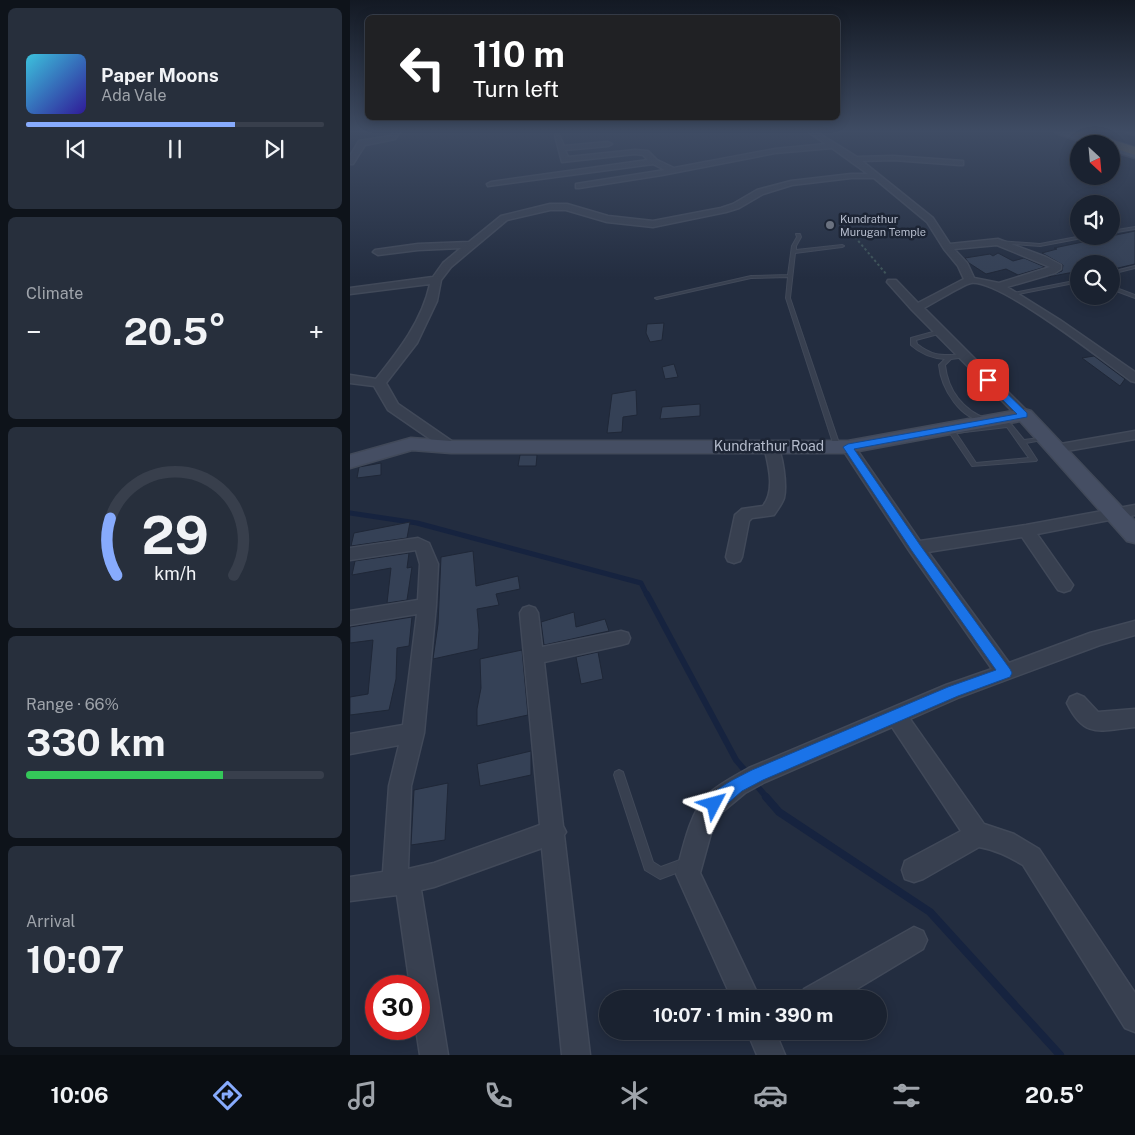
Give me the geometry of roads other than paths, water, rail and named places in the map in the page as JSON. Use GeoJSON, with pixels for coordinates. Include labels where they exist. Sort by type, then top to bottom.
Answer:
{"type":"FeatureCollection","features":[{"type":"Feature","properties":{"kind":"street"},"geometry":{"type":"LineString","coordinates":[[491,184],[520,180]]}},
{"type":"Feature","properties":{"kind":"street"},"geometry":{"type":"LineString","coordinates":[[579,186],[615,180]]}},
{"type":"Feature","properties":{"kind":"street"},"geometry":{"type":"LineString","coordinates":[[379,383],[411,343],[432,301],[436,280],[447,265],[504,218],[550,207],[576,208],[587,214],[607,220],[653,224],[723,210],[736,206],[760,192],[791,183],[815,180]]}},
{"type":"Feature","properties":{"kind":"street"},"geometry":{"type":"LineString","coordinates":[[880,180],[930,220],[947,247],[963,265],[970,280]]}},
{"type":"Feature","properties":{"kind":"street"},"geometry":{"type":"LineString","coordinates":[[916,308],[970,280],[999,286],[1051,271],[1056,267],[1030,253],[998,242],[947,247]]}},
{"type":"Feature","properties":{"kind":"street"},"geometry":{"type":"LineString","coordinates":[[378,252],[426,246],[470,245]]}},
{"type":"Feature","properties":{"kind":"street"},"geometry":{"type":"LineString","coordinates":[[350,291],[436,280]]}},
{"type":"Feature","properties":{"kind":"street"},"geometry":{"type":"LineString","coordinates":[[892,282],[1024,415],[1135,535]]}},
{"type":"Feature","properties":{"kind":"street"},"geometry":{"type":"LineString","coordinates":[[999,286],[1005,292],[1013,294],[1056,322],[1135,378]]}},
{"type":"Feature","properties":{"kind":"street"},"geometry":{"type":"LineString","coordinates":[[350,378],[379,383],[393,407],[451,447]]}},
{"type":"Feature","properties":{"kind":"street","name":"Kundrathur Road"},"geometry":{"type":"LineString","coordinates":[[350,462],[410,444],[451,447],[843,446],[1024,415]]}},
{"type":"Feature","properties":{"kind":"street"},"geometry":{"type":"LineString","coordinates":[[1050,444],[1135,435]]}},
{"type":"Feature","properties":{"kind":"street"},"geometry":{"type":"LineString","coordinates":[[734,557],[741,519],[748,513],[768,512],[774,504],[776,474],[771,446]]}},
{"type":"Feature","properties":{"kind":"street"},"geometry":{"type":"LineString","coordinates":[[843,446],[1005,673]]}},
{"type":"Feature","properties":{"kind":"street"},"geometry":{"type":"LineString","coordinates":[[916,548],[1135,510]]}},
{"type":"Feature","properties":{"kind":"street"},"geometry":{"type":"LineString","coordinates":[[1026,530],[1064,585]]}},
{"type":"Feature","properties":{"kind":"street"},"geometry":{"type":"LineString","coordinates":[[350,554],[418,544],[423,547],[429,564],[427,605],[413,733],[400,786],[401,882],[434,1055]]}},
{"type":"Feature","properties":{"kind":"street"},"geometry":{"type":"LineString","coordinates":[[350,618],[427,605]]}},
{"type":"Feature","properties":{"kind":"street"},"geometry":{"type":"LineString","coordinates":[[530,613],[576,1055]]}},
{"type":"Feature","properties":{"kind":"street"},"geometry":{"type":"LineString","coordinates":[[742,990],[688,874],[700,830],[714,804],[747,780],[953,691],[1097,638],[1135,628]]}},
{"type":"Feature","properties":{"kind":"street"},"geometry":{"type":"LineString","coordinates":[[534,656],[621,638]]}},
{"type":"Feature","properties":{"kind":"street"},"geometry":{"type":"LineString","coordinates":[[1077,703],[1093,722],[1135,718]]}},
{"type":"Feature","properties":{"kind":"street"},"geometry":{"type":"LineString","coordinates":[[896,716],[977,835]]}},
{"type":"Feature","properties":{"kind":"street"},"geometry":{"type":"LineString","coordinates":[[350,744],[413,733]]}},
{"type":"Feature","properties":{"kind":"street"},"geometry":{"type":"LineString","coordinates":[[350,889],[434,875],[554,832]]}},
{"type":"Feature","properties":{"kind":"street"},"geometry":{"type":"LineString","coordinates":[[914,870],[977,835],[996,837],[1014,845],[1031,857],[1135,1018]]}},
{"type":"Feature","properties":{"kind":"street"},"geometry":{"type":"LineString","coordinates":[[829,990],[914,940]]}},
{"type":"Feature","properties":{"kind":"street"},"geometry":{"type":"LineString","coordinates":[[764,1040],[771,1055]]}},
{"type":"Feature","properties":{"kind":"lane"},"geometry":{"type":"LineString","coordinates":[[1120,230],[1135,228]]}},
{"type":"Feature","properties":{"kind":"lane"},"geometry":{"type":"LineString","coordinates":[[798,235],[799,237],[794,246],[788,298],[843,446]]}},
{"type":"Feature","properties":{"kind":"lane"},"geometry":{"type":"LineString","coordinates":[[998,242],[1040,245],[1070,240]]}},
{"type":"Feature","properties":{"kind":"lane"},"geometry":{"type":"LineString","coordinates":[[794,252],[842,246]]}},
{"type":"Feature","properties":{"kind":"lane"},"geometry":{"type":"LineString","coordinates":[[1120,271],[1135,267]]}},
{"type":"Feature","properties":{"kind":"lane"},"geometry":{"type":"LineString","coordinates":[[656,298],[744,278],[790,276]]}},
{"type":"Feature","properties":{"kind":"lane"},"geometry":{"type":"LineString","coordinates":[[1013,294],[1070,283]]}},
{"type":"Feature","properties":{"kind":"lane"},"geometry":{"type":"LineString","coordinates":[[1120,291],[1135,297]]}},
{"type":"Feature","properties":{"kind":"lane"},"geometry":{"type":"LineString","coordinates":[[940,332],[912,340],[914,345],[922,352],[949,358],[964,356]]}},
{"type":"Feature","properties":{"kind":"lane"},"geometry":{"type":"LineString","coordinates":[[949,358],[942,365],[942,374],[952,394],[964,409],[972,415],[992,421]]}},
{"type":"Feature","properties":{"kind":"lane"},"geometry":{"type":"LineString","coordinates":[[1022,442],[1034,460],[974,465],[952,432],[1009,425],[1022,442],[1050,444]]}},
{"type":"Feature","properties":{"kind":"lane"},"geometry":{"type":"LineString","coordinates":[[619,775],[649,866],[660,873],[692,861]]}},
{"type":"Feature","properties":{"kind":"waterway"},"geometry":{"type":"LineString","coordinates":[[350,513],[417,523],[641,583],[647,595]]}},
{"type":"Feature","properties":{"kind":"waterway"},"geometry":{"type":"LineString","coordinates":[[647,594],[736,760],[748,774]]}},
{"type":"Feature","properties":{"kind":"waterway"},"geometry":{"type":"LineString","coordinates":[[753,781],[767,798]]}},
{"type":"Feature","properties":{"kind":"waterway"},"geometry":{"type":"LineString","coordinates":[[766,797],[779,812],[930,912],[1060,1055]]}},
{"type":"Feature","properties":{"kind":"place","name":"Kundrathur Murugan Temple"},"geometry":{"type":"Point","coordinates":[830,225]}}]}
